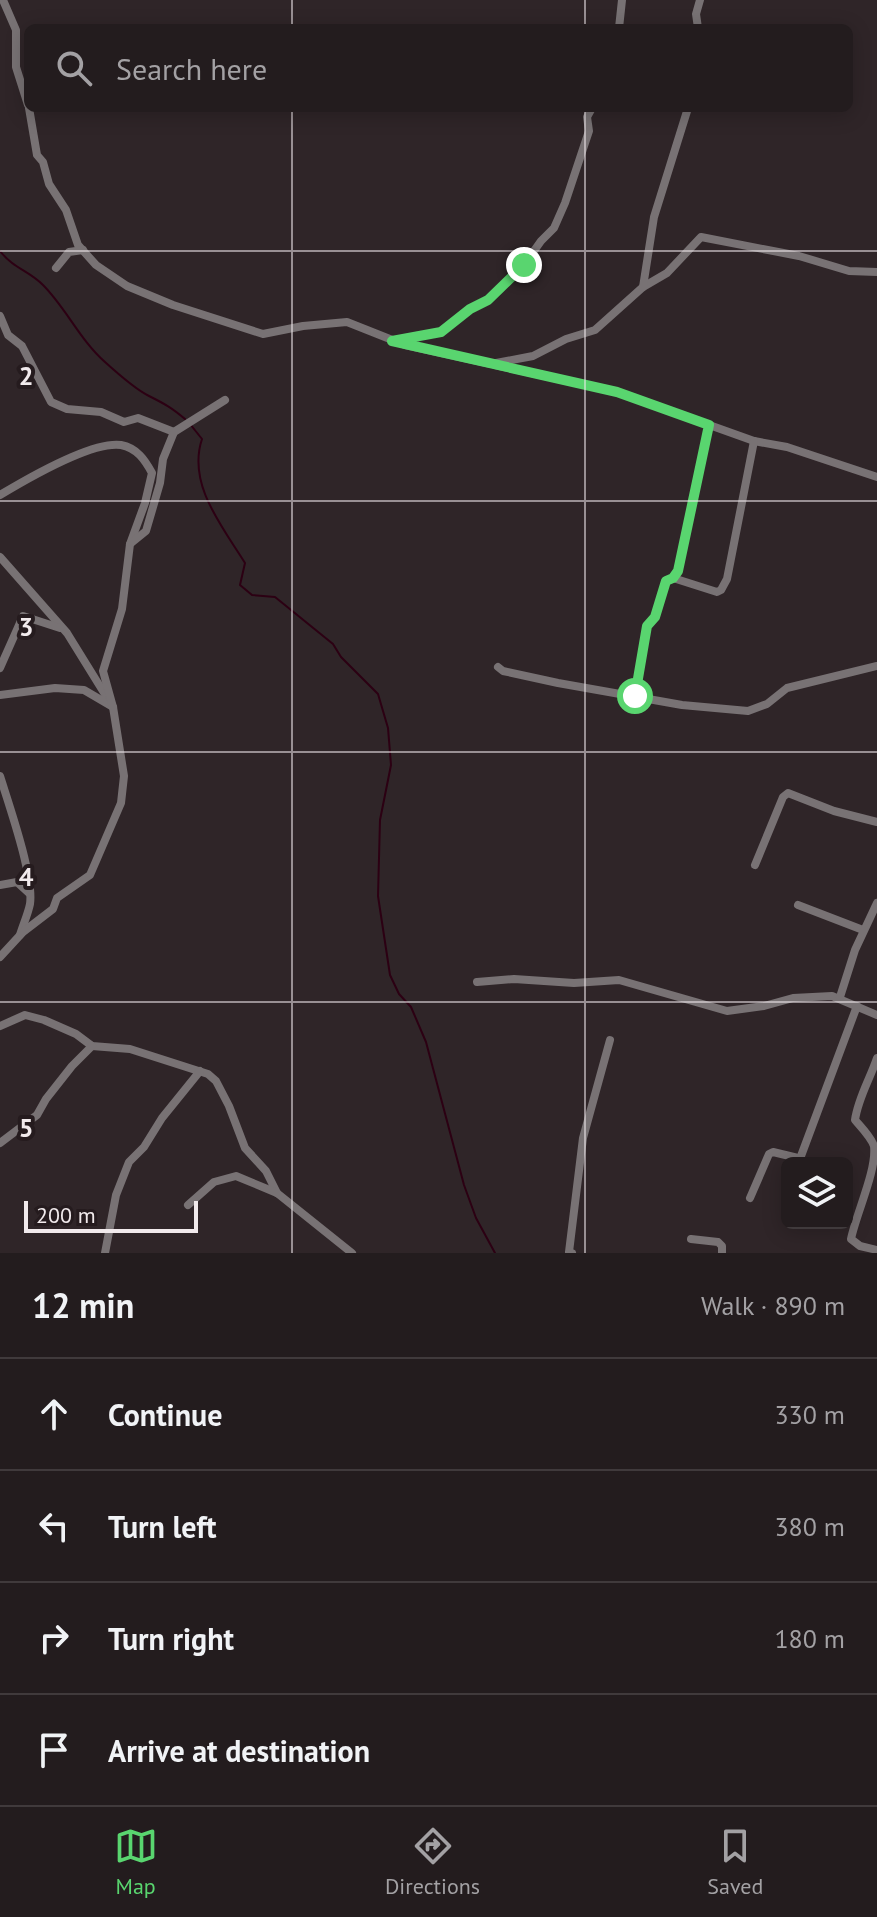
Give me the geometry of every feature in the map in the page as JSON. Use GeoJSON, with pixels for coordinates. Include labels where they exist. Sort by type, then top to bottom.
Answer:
{"type":"FeatureCollection","features":[{"type":"Feature","properties":{"kind":"street"},"geometry":{"type":"LineString","coordinates":[[3,0],[16,30],[16,67],[24,93]]}},
{"type":"Feature","properties":{"kind":"street"},"geometry":{"type":"LineString","coordinates":[[619,24],[622,0]]}},
{"type":"Feature","properties":{"kind":"street"},"geometry":{"type":"LineString","coordinates":[[697,24],[696,14],[700,0]]}},
{"type":"Feature","properties":{"kind":"street"},"geometry":{"type":"LineString","coordinates":[[29,112],[37,155],[43,162],[49,184],[66,210],[78,245],[96,265],[127,286],[173,305],[263,334],[347,322],[392,341],[617,392],[754,441],[787,447],[877,477]]}},
{"type":"Feature","properties":{"kind":"street"},"geometry":{"type":"LineString","coordinates":[[392,341],[441,332],[470,309],[488,300],[524,265],[554,228],[565,203],[589,131],[587,117],[590,112]]}},
{"type":"Feature","properties":{"kind":"street"},"geometry":{"type":"LineString","coordinates":[[643,287],[654,217],[687,112]]}},
{"type":"Feature","properties":{"kind":"street"},"geometry":{"type":"LineString","coordinates":[[491,364],[533,356],[566,339],[595,330],[643,287],[667,273],[701,237],[799,256],[849,271],[877,272]]}},
{"type":"Feature","properties":{"kind":"street"},"geometry":{"type":"LineString","coordinates":[[56,268],[69,252],[83,250]]}},
{"type":"Feature","properties":{"kind":"street"},"geometry":{"type":"LineString","coordinates":[[0,316],[8,335],[22,346],[51,402],[67,409],[101,412],[124,422],[138,418],[174,432]]}},
{"type":"Feature","properties":{"kind":"street"},"geometry":{"type":"LineString","coordinates":[[130,544],[146,531],[160,483],[163,459],[174,432],[225,400]]}},
{"type":"Feature","properties":{"kind":"street"},"geometry":{"type":"LineString","coordinates":[[635,696],[647,626],[655,617],[666,581],[678,571],[709,425]]}},
{"type":"Feature","properties":{"kind":"street"},"geometry":{"type":"LineString","coordinates":[[673,578],[717,592],[721,590],[727,579],[754,441]]}},
{"type":"Feature","properties":{"kind":"street"},"geometry":{"type":"LineString","coordinates":[[0,495],[93,447],[122,445],[143,456],[152,473],[130,544],[122,609],[103,671],[113,707],[124,776],[121,803],[90,875],[57,898],[53,909],[20,935],[0,957]]}},
{"type":"Feature","properties":{"kind":"street"},"geometry":{"type":"LineString","coordinates":[[0,557],[63,629],[113,707]]}},
{"type":"Feature","properties":{"kind":"street"},"geometry":{"type":"LineString","coordinates":[[0,668],[23,616],[63,629]]}},
{"type":"Feature","properties":{"kind":"street"},"geometry":{"type":"LineString","coordinates":[[498,667],[503,671],[558,683],[682,705],[748,711],[767,704],[787,688],[877,666]]}},
{"type":"Feature","properties":{"kind":"street"},"geometry":{"type":"LineString","coordinates":[[0,695],[55,688],[84,690],[113,707]]}},
{"type":"Feature","properties":{"kind":"street"},"geometry":{"type":"LineString","coordinates":[[0,776],[13,816],[29,893],[30,903],[20,935]]}},
{"type":"Feature","properties":{"kind":"street"},"geometry":{"type":"LineString","coordinates":[[755,865],[783,797],[788,793],[834,811],[877,822]]}},
{"type":"Feature","properties":{"kind":"street"},"geometry":{"type":"LineString","coordinates":[[0,885],[17,882],[29,893]]}},
{"type":"Feature","properties":{"kind":"street"},"geometry":{"type":"LineString","coordinates":[[840,997],[863,930],[877,903]]}},
{"type":"Feature","properties":{"kind":"street"},"geometry":{"type":"LineString","coordinates":[[798,905],[863,930]]}},
{"type":"Feature","properties":{"kind":"street"},"geometry":{"type":"LineString","coordinates":[[477,982],[514,979],[574,983],[619,980],[727,1011],[793,998],[840,997],[877,1015]]}},
{"type":"Feature","properties":{"kind":"street"},"geometry":{"type":"LineString","coordinates":[[750,1198],[769,1154],[801,1156],[857,1006]]}},
{"type":"Feature","properties":{"kind":"street"},"geometry":{"type":"LineString","coordinates":[[1,1024],[25,1015],[76,1034],[92,1046],[130,1049],[208,1074],[216,1081],[245,1148],[266,1171],[277,1193]]}},
{"type":"Feature","properties":{"kind":"street"},"geometry":{"type":"LineString","coordinates":[[572,1253],[569,1252],[583,1138],[610,1040]]}},
{"type":"Feature","properties":{"kind":"street"},"geometry":{"type":"LineString","coordinates":[[0,1143],[37,1115],[72,1066],[92,1046]]}},
{"type":"Feature","properties":{"kind":"street"},"geometry":{"type":"LineString","coordinates":[[877,1058],[857,1104],[855,1120],[874,1144],[875,1156],[870,1182],[851,1239],[860,1246],[877,1250]]}},
{"type":"Feature","properties":{"kind":"street"},"geometry":{"type":"LineString","coordinates":[[105,1253],[116,1195],[129,1162],[144,1147],[162,1118],[200,1071]]}},
{"type":"Feature","properties":{"kind":"street"},"geometry":{"type":"LineString","coordinates":[[188,1205],[214,1182],[236,1176],[277,1193],[352,1253]]}},
{"type":"Feature","properties":{"kind":"street"},"geometry":{"type":"LineString","coordinates":[[691,1239],[718,1242],[722,1253]]}},
{"type":"Feature","properties":{"kind":"waterway"},"geometry":{"type":"LineString","coordinates":[[0,251],[43,285],[105,362],[139,390],[185,419]]}},
{"type":"Feature","properties":{"kind":"waterway"},"geometry":{"type":"LineString","coordinates":[[190,424],[202,439],[199,472],[209,504],[245,563],[240,585],[252,595],[275,597],[333,644],[341,657],[378,694],[388,728],[391,765],[380,820],[378,896],[390,975],[399,994],[411,1007],[426,1042],[464,1185],[476,1218],[495,1253]]}},
{"type":"Feature","properties":{"kind":"route"},"geometry":{"type":"LineString","coordinates":[[524,265],[488,300],[470,309],[441,332],[392,341],[617,392],[709,425],[678,571],[666,581],[655,617],[647,626],[635,696]]}}]}
